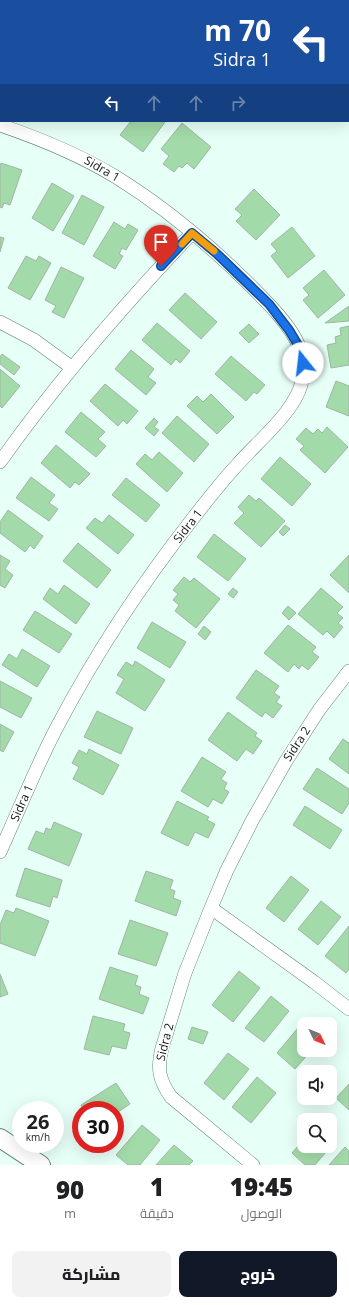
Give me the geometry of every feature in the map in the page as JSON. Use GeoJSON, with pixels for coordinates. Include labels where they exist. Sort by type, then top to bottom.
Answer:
{"type":"FeatureCollection","features":[{"type":"Feature","properties":{"kind":"street","name":"Sidra 1"},"geometry":{"type":"LineString","coordinates":[[0,125],[33,136],[76,155],[116,177],[155,203],[216,253],[269,304],[289,330],[298,345],[303,363],[302,382],[296,399],[195,515],[156,566],[120,619],[56,728],[0,852]]}},
{"type":"Feature","properties":{"kind":"street"},"geometry":{"type":"LineString","coordinates":[[0,462],[71,367],[192,233]]}},
{"type":"Feature","properties":{"kind":"street"},"geometry":{"type":"LineString","coordinates":[[0,322],[34,340],[71,367]]}},
{"type":"Feature","properties":{"kind":"street","name":"Sidra 2"},"geometry":{"type":"LineString","coordinates":[[253,1165],[171,1097],[164,1086],[160,1074],[159,1060],[185,973],[227,870],[252,821],[286,761],[319,710],[349,671]]}},
{"type":"Feature","properties":{"kind":"street"},"geometry":{"type":"LineString","coordinates":[[211,908],[349,1009]]}},
{"type":"Feature","properties":{"kind":"street"},"geometry":{"type":"LineString","coordinates":[[0,1138],[41,1165]]}},
{"type":"Feature","properties":{"kind":"building"},"geometry":{"type":"Polygon","coordinates":[[[130,122],[165,122],[143,152],[120,135],[130,122]]]}},
{"type":"Feature","properties":{"kind":"building"},"geometry":{"type":"Polygon","coordinates":[[[182,123],[211,147],[194,169],[187,163],[182,168],[179,166],[174,172],[163,164],[169,156],[161,149],[182,123]]]}},
{"type":"Feature","properties":{"kind":"building"},"geometry":{"type":"Polygon","coordinates":[[[1,163],[22,170],[10,205],[4,203],[2,208],[0,207],[1,163]]]}},
{"type":"Feature","properties":{"kind":"building"},"geometry":{"type":"Polygon","coordinates":[[[52,183],[74,196],[53,231],[32,218],[52,183]]]}},
{"type":"Feature","properties":{"kind":"building"},"geometry":{"type":"Polygon","coordinates":[[[254,189],[280,215],[256,240],[236,221],[242,215],[235,209],[254,189]]]}},
{"type":"Feature","properties":{"kind":"building"},"geometry":{"type":"Polygon","coordinates":[[[82,195],[104,207],[84,245],[62,233],[82,195]]]}},
{"type":"Feature","properties":{"kind":"building"},"geometry":{"type":"Polygon","coordinates":[[[114,222],[125,229],[128,224],[138,230],[126,250],[122,248],[119,254],[123,256],[115,269],[93,256],[114,222]]]}},
{"type":"Feature","properties":{"kind":"building"},"geometry":{"type":"Polygon","coordinates":[[[292,227],[315,256],[288,278],[271,256],[277,251],[271,244],[292,227]]]}},
{"type":"Feature","properties":{"kind":"building"},"geometry":{"type":"Polygon","coordinates":[[[0,237],[4,238],[0,252],[0,237]]]}},
{"type":"Feature","properties":{"kind":"building"},"geometry":{"type":"Polygon","coordinates":[[[26,256],[36,261],[39,256],[51,263],[30,300],[8,288],[26,256]]]}},
{"type":"Feature","properties":{"kind":"building"},"geometry":{"type":"Polygon","coordinates":[[[61,267],[84,278],[64,318],[52,312],[56,306],[45,300],[61,267]]]}},
{"type":"Feature","properties":{"kind":"building"},"geometry":{"type":"Polygon","coordinates":[[[324,270],[345,295],[318,318],[303,300],[309,295],[303,288],[324,270]]]}},
{"type":"Feature","properties":{"kind":"building"},"geometry":{"type":"Polygon","coordinates":[[[185,293],[217,322],[201,339],[169,310],[185,293]]]}},
{"type":"Feature","properties":{"kind":"building"},"geometry":{"type":"Polygon","coordinates":[[[349,306],[349,321],[325,323],[349,306]]]}},
{"type":"Feature","properties":{"kind":"building"},"geometry":{"type":"Polygon","coordinates":[[[157,323],[190,351],[180,363],[176,359],[171,365],[142,340],[157,323]]]}},
{"type":"Feature","properties":{"kind":"building"},"geometry":{"type":"Polygon","coordinates":[[[249,324],[259,334],[249,343],[239,333],[249,324]]]}},
{"type":"Feature","properties":{"kind":"building"},"geometry":{"type":"Polygon","coordinates":[[[349,326],[349,365],[331,368],[327,345],[336,343],[335,337],[341,335],[340,328],[349,326]]]}},
{"type":"Feature","properties":{"kind":"building"},"geometry":{"type":"Polygon","coordinates":[[[131,350],[154,369],[148,377],[156,383],[146,395],[115,369],[131,350]]]}},
{"type":"Feature","properties":{"kind":"building"},"geometry":{"type":"Polygon","coordinates":[[[2,354],[20,367],[14,375],[0,364],[0,357],[2,354]]]}},
{"type":"Feature","properties":{"kind":"building"},"geometry":{"type":"Polygon","coordinates":[[[231,356],[265,385],[257,394],[254,392],[246,401],[215,374],[231,356]]]}},
{"type":"Feature","properties":{"kind":"building"},"geometry":{"type":"Polygon","coordinates":[[[0,369],[20,386],[2,408],[0,406],[0,369]]]}},
{"type":"Feature","properties":{"kind":"building"},"geometry":{"type":"Polygon","coordinates":[[[336,381],[349,386],[349,416],[326,407],[336,381]]]}},
{"type":"Feature","properties":{"kind":"building"},"geometry":{"type":"Polygon","coordinates":[[[105,384],[138,411],[127,424],[123,420],[118,426],[90,401],[105,384]]]}},
{"type":"Feature","properties":{"kind":"building"},"geometry":{"type":"Polygon","coordinates":[[[211,394],[234,417],[217,434],[187,406],[197,396],[203,402],[211,394]]]}},
{"type":"Feature","properties":{"kind":"building"},"geometry":{"type":"Polygon","coordinates":[[[81,412],[105,432],[98,439],[106,446],[96,457],[65,432],[81,412]]]}},
{"type":"Feature","properties":{"kind":"building"},"geometry":{"type":"Polygon","coordinates":[[[177,416],[209,444],[194,462],[162,433],[177,416]]]}},
{"type":"Feature","properties":{"kind":"building"},"geometry":{"type":"Polygon","coordinates":[[[154,418],[158,422],[154,427],[159,430],[154,436],[145,428],[154,418]]]}},
{"type":"Feature","properties":{"kind":"building"},"geometry":{"type":"Polygon","coordinates":[[[327,427],[348,447],[325,473],[300,450],[304,446],[296,439],[306,428],[313,434],[318,429],[322,433],[327,427]]]}},
{"type":"Feature","properties":{"kind":"building"},"geometry":{"type":"Polygon","coordinates":[[[56,445],[90,474],[79,485],[75,482],[70,488],[41,463],[56,445]]]}},
{"type":"Feature","properties":{"kind":"building"},"geometry":{"type":"Polygon","coordinates":[[[159,452],[183,473],[167,492],[136,464],[145,454],[152,460],[159,452]]]}},
{"type":"Feature","properties":{"kind":"building"},"geometry":{"type":"Polygon","coordinates":[[[280,457],[311,484],[292,506],[261,479],[280,457]]]}},
{"type":"Feature","properties":{"kind":"building"},"geometry":{"type":"Polygon","coordinates":[[[31,477],[55,495],[49,503],[58,509],[49,521],[16,498],[31,477]]]}},
{"type":"Feature","properties":{"kind":"building"},"geometry":{"type":"Polygon","coordinates":[[[126,478],[160,505],[146,522],[112,495],[126,478]]]}},
{"type":"Feature","properties":{"kind":"building"},"geometry":{"type":"Polygon","coordinates":[[[249,495],[256,501],[259,498],[285,521],[261,547],[234,523],[244,513],[238,507],[249,495]]]}},
{"type":"Feature","properties":{"kind":"building"},"geometry":{"type":"Polygon","coordinates":[[[8,510],[43,536],[34,549],[30,545],[25,552],[0,533],[0,522],[8,510]]]}},
{"type":"Feature","properties":{"kind":"building"},"geometry":{"type":"Polygon","coordinates":[[[109,515],[134,535],[118,554],[86,528],[95,518],[102,523],[109,515]]]}},
{"type":"Feature","properties":{"kind":"building"},"geometry":{"type":"Polygon","coordinates":[[[285,525],[290,529],[283,536],[279,532],[285,525]]]}},
{"type":"Feature","properties":{"kind":"building"},"geometry":{"type":"Polygon","coordinates":[[[214,534],[246,559],[228,581],[197,557],[214,534]]]}},
{"type":"Feature","properties":{"kind":"building"},"geometry":{"type":"Polygon","coordinates":[[[78,543],[111,570],[97,588],[63,561],[78,543]]]}},
{"type":"Feature","properties":{"kind":"building"},"geometry":{"type":"Polygon","coordinates":[[[0,555],[10,561],[5,569],[13,575],[5,588],[0,585],[0,555]]]}},
{"type":"Feature","properties":{"kind":"building"},"geometry":{"type":"Polygon","coordinates":[[[349,555],[349,593],[330,575],[349,555]]]}},
{"type":"Feature","properties":{"kind":"building"},"geometry":{"type":"Polygon","coordinates":[[[184,577],[190,582],[194,578],[220,599],[196,628],[175,611],[179,605],[173,600],[178,594],[173,590],[184,577]]]}},
{"type":"Feature","properties":{"kind":"building"},"geometry":{"type":"Polygon","coordinates":[[[64,585],[90,604],[76,624],[43,599],[50,588],[58,594],[64,585]]]}},
{"type":"Feature","properties":{"kind":"building"},"geometry":{"type":"Polygon","coordinates":[[[233,588],[238,592],[233,598],[228,594],[233,588]]]}},
{"type":"Feature","properties":{"kind":"building"},"geometry":{"type":"Polygon","coordinates":[[[321,588],[343,607],[337,613],[343,618],[338,623],[343,627],[334,638],[327,631],[323,635],[298,614],[321,588]]]}},
{"type":"Feature","properties":{"kind":"building"},"geometry":{"type":"Polygon","coordinates":[[[288,606],[296,613],[289,620],[282,613],[288,606]]]}},
{"type":"Feature","properties":{"kind":"building"},"geometry":{"type":"Polygon","coordinates":[[[35,611],[72,634],[59,653],[23,630],[35,611]]]}},
{"type":"Feature","properties":{"kind":"building"},"geometry":{"type":"Polygon","coordinates":[[[152,622],[186,642],[170,668],[137,648],[152,622]]]}},
{"type":"Feature","properties":{"kind":"building"},"geometry":{"type":"Polygon","coordinates":[[[288,625],[316,647],[312,652],[319,657],[308,670],[302,665],[299,669],[294,664],[288,672],[264,653],[288,625]]]}},
{"type":"Feature","properties":{"kind":"building"},"geometry":{"type":"Polygon","coordinates":[[[204,626],[211,632],[205,640],[198,634],[204,626]]]}},
{"type":"Feature","properties":{"kind":"building"},"geometry":{"type":"Polygon","coordinates":[[[22,649],[50,666],[37,687],[2,665],[9,654],[17,659],[22,649]]]}},
{"type":"Feature","properties":{"kind":"building"},"geometry":{"type":"Polygon","coordinates":[[[135,661],[165,680],[145,711],[116,693],[124,679],[117,675],[126,662],[133,666],[135,661]]]}},
{"type":"Feature","properties":{"kind":"building"},"geometry":{"type":"Polygon","coordinates":[[[256,670],[279,686],[274,693],[280,697],[276,702],[282,706],[273,718],[265,712],[262,717],[236,698],[256,670]]]}},
{"type":"Feature","properties":{"kind":"building"},"geometry":{"type":"Polygon","coordinates":[[[0,681],[32,698],[21,718],[0,707],[0,681]]]}},
{"type":"Feature","properties":{"kind":"building"},"geometry":{"type":"Polygon","coordinates":[[[97,711],[133,728],[121,754],[84,737],[97,711]]]}},
{"type":"Feature","properties":{"kind":"building"},"geometry":{"type":"Polygon","coordinates":[[[228,712],[257,733],[255,736],[262,741],[253,754],[246,749],[237,761],[208,740],[228,712]]]}},
{"type":"Feature","properties":{"kind":"building"},"geometry":{"type":"Polygon","coordinates":[[[0,724],[14,732],[3,752],[0,750],[0,724]]]}},
{"type":"Feature","properties":{"kind":"building"},"geometry":{"type":"Polygon","coordinates":[[[343,739],[349,743],[349,774],[329,759],[343,739]]]}},
{"type":"Feature","properties":{"kind":"building"},"geometry":{"type":"Polygon","coordinates":[[[89,749],[119,765],[103,795],[73,779],[79,767],[72,763],[79,750],[87,754],[89,749]]]}},
{"type":"Feature","properties":{"kind":"building"},"geometry":{"type":"Polygon","coordinates":[[[202,757],[226,772],[221,779],[227,783],[224,789],[229,792],[222,804],[213,799],[208,807],[181,791],[202,757]]]}},
{"type":"Feature","properties":{"kind":"building"},"geometry":{"type":"Polygon","coordinates":[[[317,768],[349,789],[349,803],[342,814],[303,789],[317,768]]]}},
{"type":"Feature","properties":{"kind":"building"},"geometry":{"type":"Polygon","coordinates":[[[177,801],[209,817],[207,820],[215,824],[208,838],[195,832],[188,846],[161,833],[177,801]]]}},
{"type":"Feature","properties":{"kind":"building"},"geometry":{"type":"Polygon","coordinates":[[[305,806],[342,830],[330,849],[293,825],[305,806]]]}},
{"type":"Feature","properties":{"kind":"building"},"geometry":{"type":"Polygon","coordinates":[[[54,822],[82,834],[69,866],[28,849],[36,831],[44,834],[46,828],[51,830],[54,822]]]}},
{"type":"Feature","properties":{"kind":"building"},"geometry":{"type":"Polygon","coordinates":[[[25,868],[62,880],[57,898],[53,896],[50,907],[16,896],[25,868]]]}},
{"type":"Feature","properties":{"kind":"building"},"geometry":{"type":"Polygon","coordinates":[[[146,871],[173,880],[170,889],[175,891],[173,898],[181,901],[176,916],[135,901],[146,871]]]}},
{"type":"Feature","properties":{"kind":"building"},"geometry":{"type":"Polygon","coordinates":[[[291,876],[309,890],[284,922],[266,908],[291,876]]]}},
{"type":"Feature","properties":{"kind":"building"},"geometry":{"type":"Polygon","coordinates":[[[321,901],[341,917],[318,945],[298,929],[321,901]]]}},
{"type":"Feature","properties":{"kind":"building"},"geometry":{"type":"Polygon","coordinates":[[[16,908],[49,921],[35,956],[0,943],[0,925],[6,910],[14,913],[16,908]]]}},
{"type":"Feature","properties":{"kind":"building"},"geometry":{"type":"Polygon","coordinates":[[[130,920],[168,933],[156,966],[118,954],[130,920]]]}},
{"type":"Feature","properties":{"kind":"building"},"geometry":{"type":"Polygon","coordinates":[[[349,926],[349,969],[346,973],[325,956],[349,926]]]}},
{"type":"Feature","properties":{"kind":"building"},"geometry":{"type":"Polygon","coordinates":[[[110,967],[138,976],[135,985],[141,987],[139,994],[149,998],[143,1014],[99,999],[110,967]]]}},
{"type":"Feature","properties":{"kind":"building"},"geometry":{"type":"Polygon","coordinates":[[[239,971],[260,988],[233,1022],[212,1005],[239,971]]]}},
{"type":"Feature","properties":{"kind":"building"},"geometry":{"type":"Polygon","coordinates":[[[0,974],[8,994],[0,997],[0,974]]]}},
{"type":"Feature","properties":{"kind":"building"},"geometry":{"type":"Polygon","coordinates":[[[271,996],[289,1011],[264,1042],[245,1028],[271,996]]]}},
{"type":"Feature","properties":{"kind":"building"},"geometry":{"type":"Polygon","coordinates":[[[93,1016],[125,1024],[123,1031],[130,1033],[126,1049],[112,1046],[109,1055],[84,1049],[93,1016]]]}},
{"type":"Feature","properties":{"kind":"building"},"geometry":{"type":"Polygon","coordinates":[[[192,1027],[208,1032],[203,1044],[188,1039],[192,1027]]]}},
{"type":"Feature","properties":{"kind":"building"},"geometry":{"type":"Polygon","coordinates":[[[297,1029],[297,1057],[306,1057],[295,1069],[277,1053],[297,1029]]]}},
{"type":"Feature","properties":{"kind":"building"},"geometry":{"type":"Polygon","coordinates":[[[228,1053],[249,1069],[224,1100],[204,1083],[228,1053]]]}},
{"type":"Feature","properties":{"kind":"building"},"geometry":{"type":"Polygon","coordinates":[[[257,1077],[276,1093],[251,1123],[232,1107],[257,1077]]]}},
{"type":"Feature","properties":{"kind":"building"},"geometry":{"type":"Polygon","coordinates":[[[116,1083],[130,1104],[124,1108],[124,1101],[87,1101],[116,1083]]]}},
{"type":"Feature","properties":{"kind":"building"},"geometry":{"type":"Polygon","coordinates":[[[349,1084],[349,1110],[337,1099],[337,1097],[349,1084]]]}},
{"type":"Feature","properties":{"kind":"building"},"geometry":{"type":"Polygon","coordinates":[[[142,1125],[160,1140],[140,1165],[128,1165],[116,1155],[118,1153],[124,1153],[124,1146],[142,1125]]]}},
{"type":"Feature","properties":{"kind":"building"},"geometry":{"type":"Polygon","coordinates":[[[174,1145],[193,1161],[189,1165],[156,1165],[174,1145]]]}},
{"type":"Feature","properties":{"kind":"building"},"geometry":{"type":"Polygon","coordinates":[[[297,1147],[297,1153],[325,1153],[315,1165],[305,1165],[292,1153],[297,1147]]]}},
{"type":"Feature","properties":{"kind":"building"},"geometry":{"type":"Polygon","coordinates":[[[345,1147],[349,1151],[349,1165],[329,1165],[345,1147]]]}},
{"type":"Feature","properties":{"kind":"slow traffic"},"geometry":{"type":"LineString","coordinates":[[182,244],[192,233],[214,251]]}},
{"type":"Feature","properties":{"kind":"route"},"geometry":{"type":"LineString","coordinates":[[161,266],[192,233],[240,275],[269,304],[289,330],[298,345],[303,363]]}}]}
